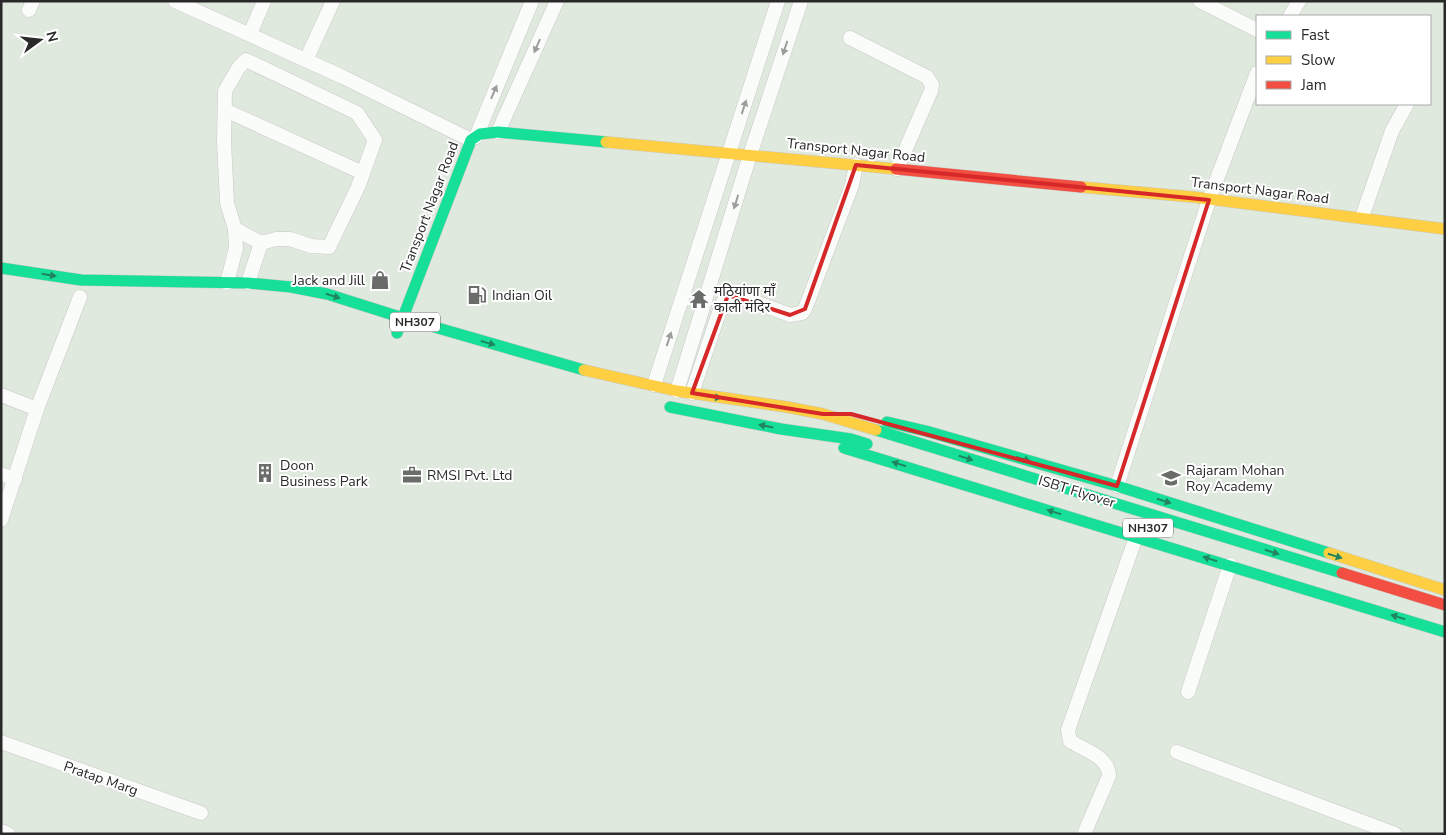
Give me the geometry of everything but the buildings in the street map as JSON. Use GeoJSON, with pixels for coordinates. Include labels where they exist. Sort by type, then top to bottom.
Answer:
{"type":"FeatureCollection","features":[{"type":"Feature","properties":{"kind":"main road","name":"Transport Nagar Road"},"geometry":{"type":"LineString","coordinates":[[397,333],[452,187],[473,138],[480,134],[498,132],[1192,197],[1445,228]]}},
{"type":"Feature","properties":{"kind":"main road","name":"NH307"},"geometry":{"type":"LineString","coordinates":[[1,268],[81,280],[227,283],[291,287],[327,294],[580,369],[677,391],[823,414]]}},
{"type":"Feature","properties":{"kind":"main road"},"geometry":{"type":"LineString","coordinates":[[662,406],[851,439],[998,483]]}},
{"type":"Feature","properties":{"kind":"main road"},"geometry":{"type":"LineString","coordinates":[[823,414],[851,414],[926,431],[1117,486],[1445,590]]}},
{"type":"Feature","properties":{"kind":"main road","name":"ISBT Flyover"},"geometry":{"type":"LineString","coordinates":[[823,414],[1445,605]]}},
{"type":"Feature","properties":{"kind":"main road"},"geometry":{"type":"LineString","coordinates":[[814,434],[844,448],[1136,537],[1231,558],[1445,632]]}},
{"type":"Feature","properties":{"kind":"street"},"geometry":{"type":"LineString","coordinates":[[175,1],[473,138],[532,1]]}},
{"type":"Feature","properties":{"kind":"street"},"geometry":{"type":"LineString","coordinates":[[250,34],[264,1]]}},
{"type":"Feature","properties":{"kind":"street"},"geometry":{"type":"LineString","coordinates":[[306,60],[333,1]]}},
{"type":"Feature","properties":{"kind":"street"},"geometry":{"type":"LineString","coordinates":[[498,132],[557,1]]}},
{"type":"Feature","properties":{"kind":"street"},"geometry":{"type":"LineString","coordinates":[[654,386],[778,1]]}},
{"type":"Feature","properties":{"kind":"street"},"geometry":{"type":"LineString","coordinates":[[677,391],[800,1]]}},
{"type":"Feature","properties":{"kind":"street"},"geometry":{"type":"LineString","coordinates":[[1200,1],[1256,29]]}},
{"type":"Feature","properties":{"kind":"street"},"geometry":{"type":"LineString","coordinates":[[1291,15],[1299,1]]}},
{"type":"Feature","properties":{"kind":"street"},"geometry":{"type":"LineString","coordinates":[[850,38],[927,77],[932,85],[897,169]]}},
{"type":"Feature","properties":{"kind":"street"},"geometry":{"type":"LineString","coordinates":[[227,283],[236,248],[235,230],[227,203],[225,91],[239,66],[246,60],[357,113],[375,140],[363,173],[329,247],[311,246],[290,239],[276,239],[261,243],[235,230]]}},
{"type":"Feature","properties":{"kind":"street"},"geometry":{"type":"LineString","coordinates":[[1117,486],[1209,200],[1256,76]]}},
{"type":"Feature","properties":{"kind":"street"},"geometry":{"type":"LineString","coordinates":[[1362,217],[1390,137],[1406,105]]}},
{"type":"Feature","properties":{"kind":"street"},"geometry":{"type":"LineString","coordinates":[[225,110],[363,173]]}},
{"type":"Feature","properties":{"kind":"street"},"geometry":{"type":"LineString","coordinates":[[710,286],[728,295],[734,294],[790,315],[802,313],[852,185],[856,165]]}},
{"type":"Feature","properties":{"kind":"street"},"geometry":{"type":"LineString","coordinates":[[248,284],[261,243]]}},
{"type":"Feature","properties":{"kind":"street"},"geometry":{"type":"LineString","coordinates":[[692,393],[722,304],[728,295]]}},
{"type":"Feature","properties":{"kind":"street"},"geometry":{"type":"LineString","coordinates":[[1,520],[37,409],[80,297]]}},
{"type":"Feature","properties":{"kind":"street"},"geometry":{"type":"LineString","coordinates":[[1,395],[37,409]]}},
{"type":"Feature","properties":{"kind":"street"},"geometry":{"type":"LineString","coordinates":[[1,474],[15,478]]}},
{"type":"Feature","properties":{"kind":"street"},"geometry":{"type":"LineString","coordinates":[[1084,834],[1109,776],[1109,769],[1101,759],[1070,741],[1068,730],[1136,537]]}},
{"type":"Feature","properties":{"kind":"street"},"geometry":{"type":"LineString","coordinates":[[1188,692],[1231,558]]}},
{"type":"Feature","properties":{"kind":"street","name":"Pratap Marg"},"geometry":{"type":"LineString","coordinates":[[1,742],[201,813]]}},
{"type":"Feature","properties":{"kind":"street"},"geometry":{"type":"LineString","coordinates":[[1177,752],[1394,834]]}},
{"type":"Feature","properties":{"kind":"street"},"geometry":{"type":"LineString","coordinates":[[1,831],[8,834]]}},
{"type":"Feature","properties":{"kind":"highlighted area"},"geometry":{"type":"Polygon","coordinates":[[[856,165],[1209,200],[1117,486],[851,414],[823,414],[692,393],[728,295],[790,315],[805,309],[856,165]]]}},
{"type":"Feature","properties":{"kind":"traffic: fast"},"geometry":{"type":"LineString","coordinates":[[397,333],[471,140],[480,134],[498,132],[606,142]]}},
{"type":"Feature","properties":{"kind":"traffic: fast"},"geometry":{"type":"LineString","coordinates":[[1,268],[81,280],[248,283],[291,287],[327,294],[584,370]]}},
{"type":"Feature","properties":{"kind":"traffic: fast"},"geometry":{"type":"LineString","coordinates":[[670,407],[781,429],[851,439],[867,444]]}},
{"type":"Feature","properties":{"kind":"traffic: fast"},"geometry":{"type":"LineString","coordinates":[[887,422],[926,431],[1117,486],[1329,553]]}},
{"type":"Feature","properties":{"kind":"traffic: fast"},"geometry":{"type":"LineString","coordinates":[[876,430],[1342,573]]}},
{"type":"Feature","properties":{"kind":"traffic: fast"},"geometry":{"type":"LineString","coordinates":[[844,448],[1445,632]]}},
{"type":"Feature","properties":{"kind":"traffic: slow"},"geometry":{"type":"LineString","coordinates":[[606,142],[896,169]]}},
{"type":"Feature","properties":{"kind":"traffic: slow"},"geometry":{"type":"LineString","coordinates":[[1081,187],[1193,197],[1445,229]]}},
{"type":"Feature","properties":{"kind":"traffic: slow"},"geometry":{"type":"LineString","coordinates":[[584,370],[677,391],[823,414],[876,430]]}},
{"type":"Feature","properties":{"kind":"traffic: slow"},"geometry":{"type":"LineString","coordinates":[[1329,553],[1445,590]]}},
{"type":"Feature","properties":{"kind":"traffic: jam"},"geometry":{"type":"LineString","coordinates":[[896,169],[1081,187]]}},
{"type":"Feature","properties":{"kind":"traffic: jam"},"geometry":{"type":"LineString","coordinates":[[1342,573],[1445,605]]}},
{"type":"Feature","properties":{"kind":"place","name":"Jack and Jill"},"geometry":{"type":"Point","coordinates":[380,280]}},
{"type":"Feature","properties":{"kind":"place","name":"Indian Oil"},"geometry":{"type":"Point","coordinates":[477,295]}},
{"type":"Feature","properties":{"kind":"place","name":"मठियांणा माँ काली मंदिर"},"geometry":{"type":"Point","coordinates":[699,299]}},
{"type":"Feature","properties":{"kind":"place","name":"Doon Business Park"},"geometry":{"type":"Point","coordinates":[265,473]}},
{"type":"Feature","properties":{"kind":"place","name":"RMSI Pvt. Ltd"},"geometry":{"type":"Point","coordinates":[412,475]}},
{"type":"Feature","properties":{"kind":"place","name":"Rajaram Mohan Roy Academy"},"geometry":{"type":"Point","coordinates":[1171,478]}}]}
